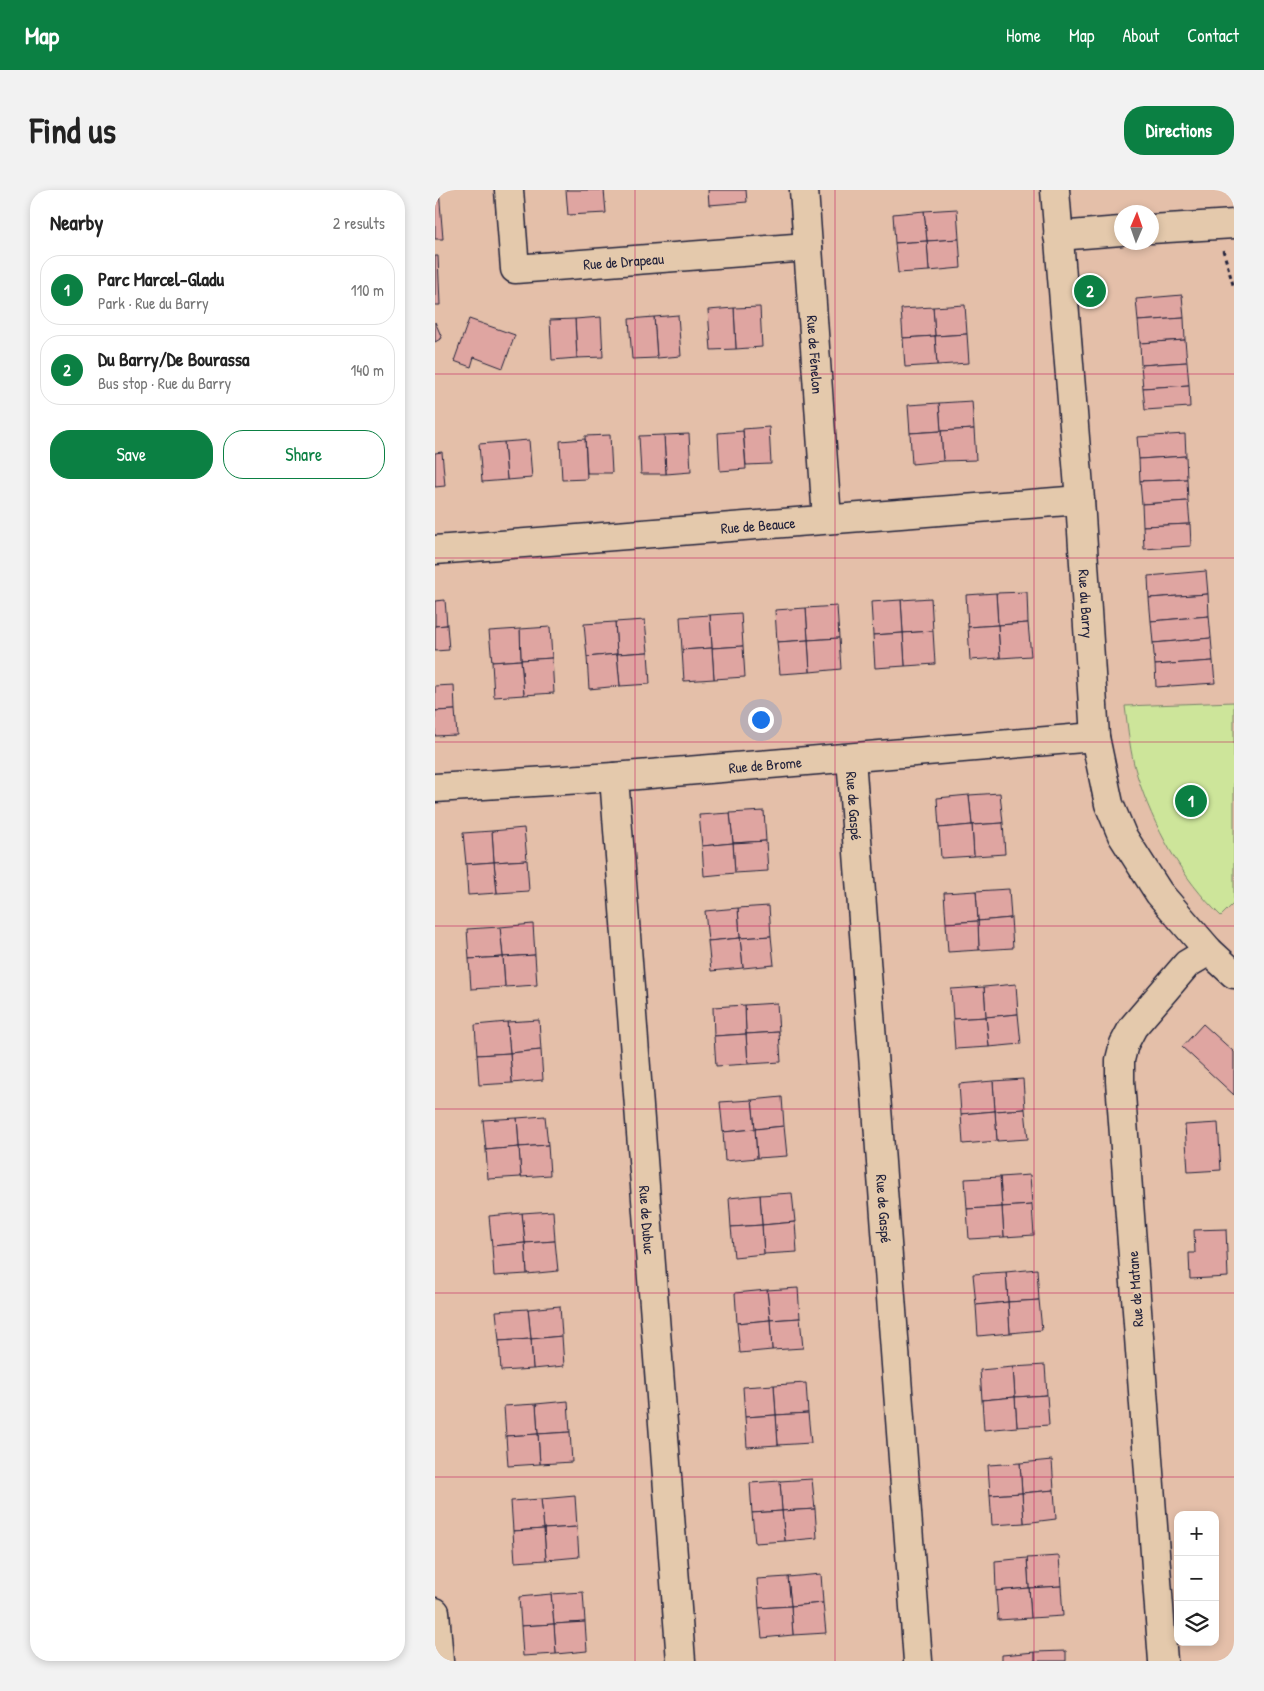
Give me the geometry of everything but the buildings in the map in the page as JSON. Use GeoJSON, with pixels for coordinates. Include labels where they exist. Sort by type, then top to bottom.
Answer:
{"type":"FeatureCollection","features":[{"type":"Feature","properties":{"kind":"street","name":"Rue de Drapeau"},"geometry":{"type":"LineString","coordinates":[[509,190],[515,268],[808,246]]}},
{"type":"Feature","properties":{"kind":"street","name":"Rue de Fénelon"},"geometry":{"type":"LineString","coordinates":[[804,190],[827,519]]}},
{"type":"Feature","properties":{"kind":"street","name":"Rue du Barry"},"geometry":{"type":"LineString","coordinates":[[1055,190],[1080,500],[1095,737],[1109,804],[1122,834],[1159,893],[1209,952],[1234,974]]}},
{"type":"Feature","properties":{"kind":"street"},"geometry":{"type":"LineString","coordinates":[[1159,229],[1225,225]]}},
{"type":"Feature","properties":{"kind":"street"},"geometry":{"type":"LineString","coordinates":[[1058,236],[1114,232]]}},
{"type":"Feature","properties":{"kind":"street","name":"Rue de Beauce"},"geometry":{"type":"LineString","coordinates":[[435,550],[1080,500]]}},
{"type":"Feature","properties":{"kind":"street","name":"Rue de Brome"},"geometry":{"type":"LineString","coordinates":[[435,788],[614,777],[1095,737]]}},
{"type":"Feature","properties":{"kind":"street","name":"Rue de Gaspé"},"geometry":{"type":"LineString","coordinates":[[851,758],[919,1661]]}},
{"type":"Feature","properties":{"kind":"street","name":"Rue de Dubuc"},"geometry":{"type":"LineString","coordinates":[[614,777],[681,1661]]}},
{"type":"Feature","properties":{"kind":"street","name":"Rue de Matane"},"geometry":{"type":"LineString","coordinates":[[1163,1661],[1120,1060],[1124,1044],[1133,1027],[1187,964],[1209,952]]}},
{"type":"Feature","properties":{"kind":"street"},"geometry":{"type":"LineString","coordinates":[[435,1612],[439,1661]]}},
{"type":"Feature","properties":{"kind":"path"},"geometry":{"type":"LineString","coordinates":[[1225,225],[1234,288]]}},
{"type":"Feature","properties":{"kind":"green space"},"geometry":{"type":"Polygon","coordinates":[[[1234,702],[1234,903],[1221,916],[1194,886],[1182,869],[1170,851],[1151,813],[1135,767],[1129,741],[1125,706],[1234,702]]]}},
{"type":"Feature","properties":{"kind":"place","name":"Du Barry/De Bourassa"},"geometry":{"type":"Point","coordinates":[1090,291]}},
{"type":"Feature","properties":{"kind":"place","name":"Parc Marcel-Gladu"},"geometry":{"type":"Point","coordinates":[1191,801]}}]}
